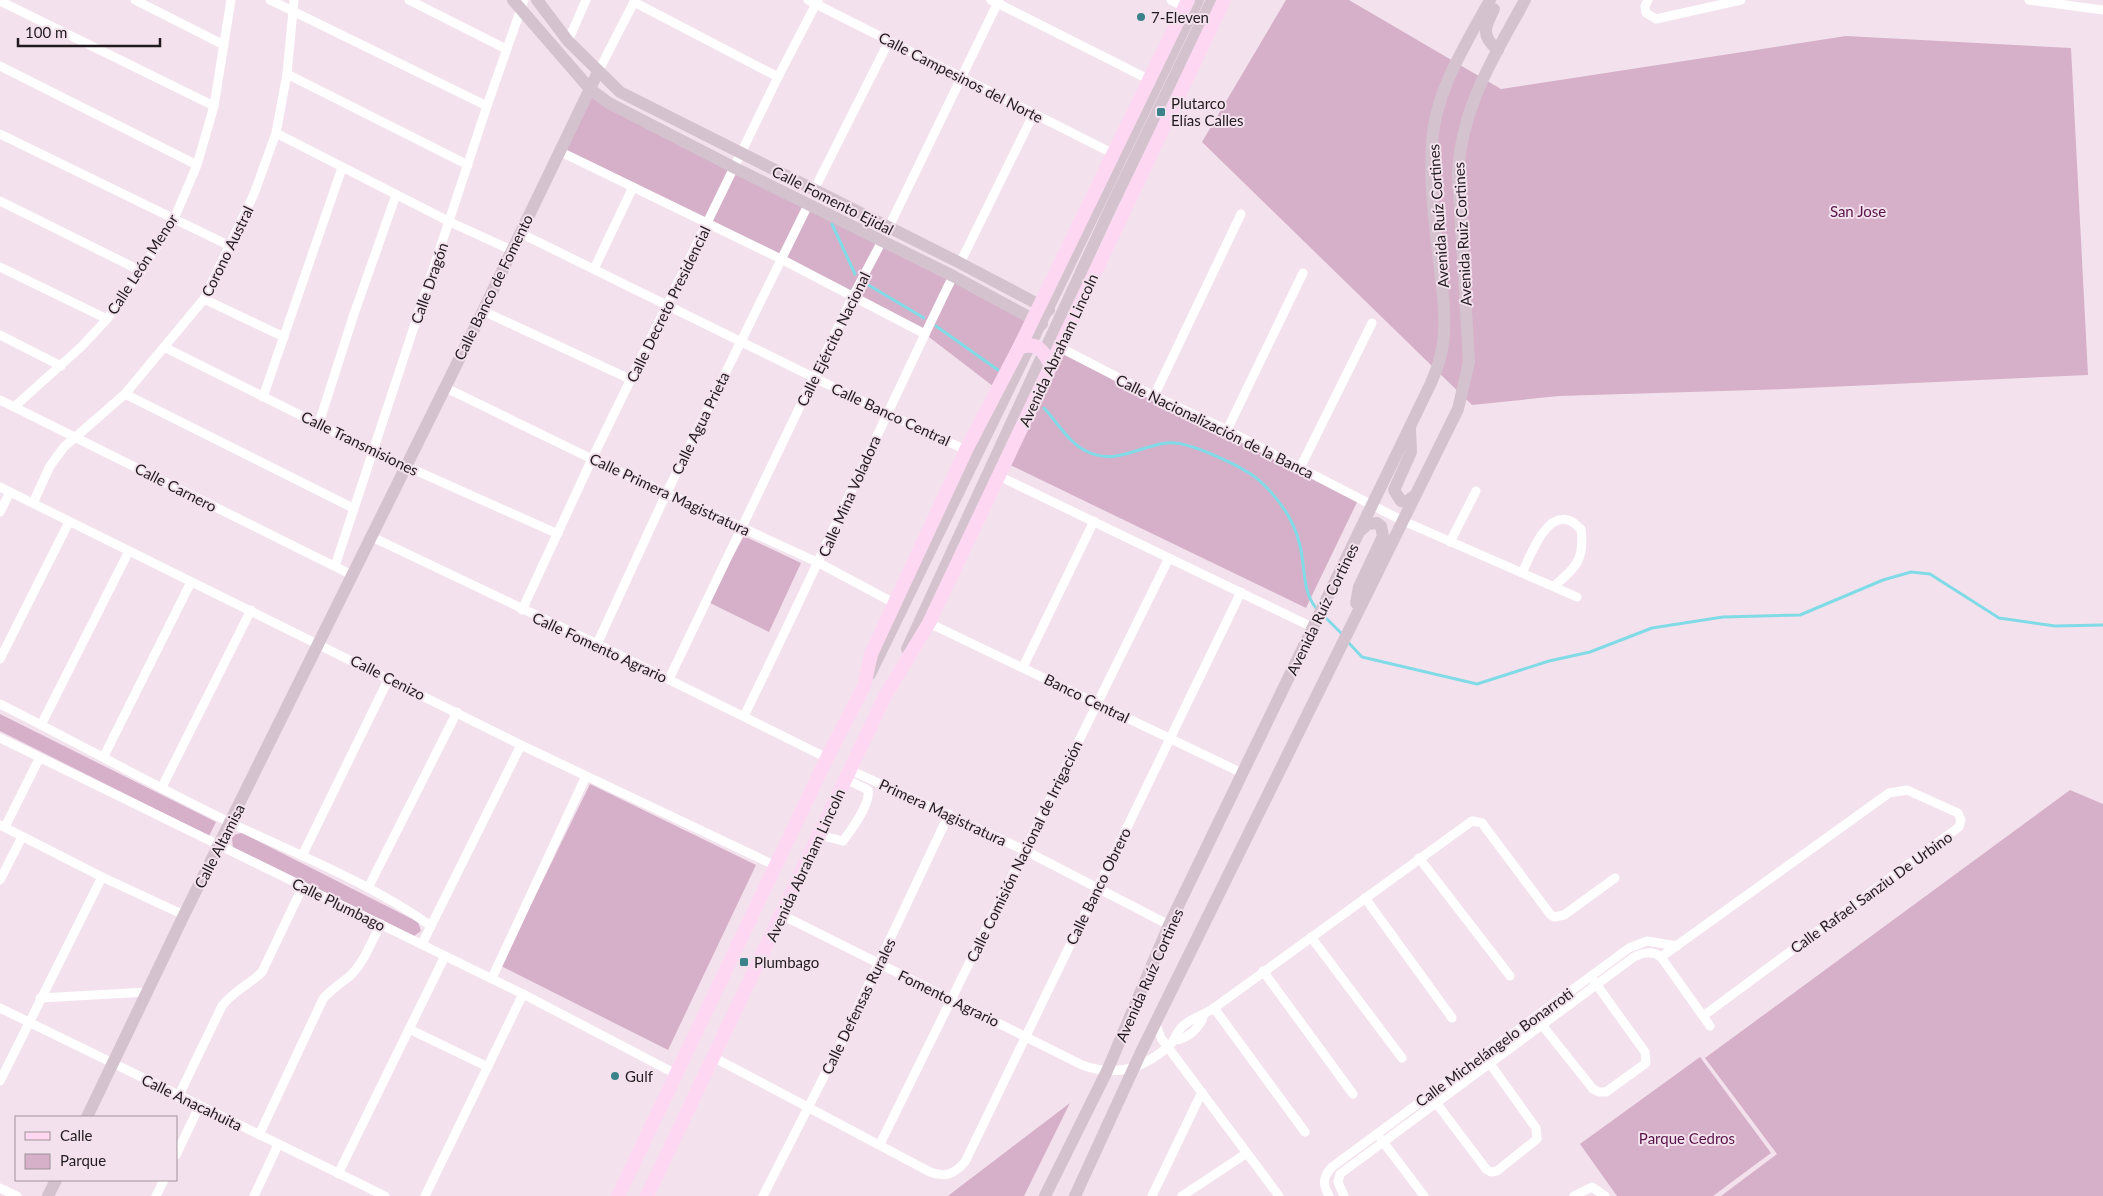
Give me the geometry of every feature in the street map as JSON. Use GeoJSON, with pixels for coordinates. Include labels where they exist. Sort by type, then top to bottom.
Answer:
{"type":"FeatureCollection","features":[{"type":"Feature","properties":{"kind":"main road","name":"Avenida Abraham Lincoln"},"geometry":{"type":"LineString","coordinates":[[647,1196],[885,696],[929,623],[1224,0]]}},
{"type":"Feature","properties":{"kind":"main road"},"geometry":{"type":"LineString","coordinates":[[618,1196],[827,758],[864,686],[871,654],[966,450],[1019,348],[1186,4]]}},
{"type":"Feature","properties":{"kind":"main road"},"geometry":{"type":"LineString","coordinates":[[1019,348],[1031,345],[1038,346],[1045,352],[1051,366]]}},
{"type":"Feature","properties":{"kind":"street"},"geometry":{"type":"LineString","coordinates":[[135,0],[224,45]]}},
{"type":"Feature","properties":{"kind":"street","name":"Calle León Menor"},"geometry":{"type":"LineString","coordinates":[[14,407],[61,366],[107,318],[141,271],[174,219],[197,165],[214,106],[231,0]]}},
{"type":"Feature","properties":{"kind":"street"},"geometry":{"type":"LineString","coordinates":[[270,0],[487,106]]}},
{"type":"Feature","properties":{"kind":"street","name":"Corono Austral"},"geometry":{"type":"LineString","coordinates":[[33,503],[50,466],[64,447],[125,394],[204,299],[254,194],[276,133],[287,74],[294,0]]}},
{"type":"Feature","properties":{"kind":"street"},"geometry":{"type":"LineString","coordinates":[[409,0],[506,49]]}},
{"type":"Feature","properties":{"kind":"street","name":"Calle Fomento Ejidal"},"geometry":{"type":"LineString","coordinates":[[537,0],[568,41],[620,92],[1071,321]]}},
{"type":"Feature","properties":{"kind":"street"},"geometry":{"type":"LineString","coordinates":[[568,41],[586,0]]}},
{"type":"Feature","properties":{"kind":"street"},"geometry":{"type":"LineString","coordinates":[[1171,0],[1186,4]]}},
{"type":"Feature","properties":{"kind":"street"},"geometry":{"type":"LineString","coordinates":[[864,686],[1198,0]]}},
{"type":"Feature","properties":{"kind":"street","name":"Avenida Abraham Lincoln"},"geometry":{"type":"LineString","coordinates":[[885,696],[1095,242],[1212,0]]}},
{"type":"Feature","properties":{"kind":"street","name":"Avenida Ruíz Cortines"},"geometry":{"type":"LineString","coordinates":[[1045,1196],[1107,1071],[1169,925],[1244,774],[1312,627],[1410,426],[1440,357],[1444,327],[1432,172],[1433,134],[1442,95],[1452,71],[1490,0]]}},
{"type":"Feature","properties":{"kind":"street"},"geometry":{"type":"LineString","coordinates":[[1498,0],[1485,33],[1488,43],[1498,50]]}},
{"type":"Feature","properties":{"kind":"street","name":"Avenida Ruiz Cortines"},"geometry":{"type":"LineString","coordinates":[[1453,421],[1462,396],[1469,362],[1458,174],[1459,151],[1464,125],[1472,101],[1525,0]]}},
{"type":"Feature","properties":{"kind":"street"},"geometry":{"type":"LineString","coordinates":[[1648,0],[1645,6],[1646,13],[1656,19],[1724,2],[1741,0]]}},
{"type":"Feature","properties":{"kind":"street"},"geometry":{"type":"LineString","coordinates":[[2029,0],[2103,10]]}},
{"type":"Feature","properties":{"kind":"street"},"geometry":{"type":"LineString","coordinates":[[0,1],[214,106]]}},
{"type":"Feature","properties":{"kind":"street"},"geometry":{"type":"LineString","coordinates":[[635,1],[778,78]]}},
{"type":"Feature","properties":{"kind":"street","name":"Calle Banco de Fomento"},"geometry":{"type":"LineString","coordinates":[[352,575],[483,311],[559,151],[635,1]]}},
{"type":"Feature","properties":{"kind":"street","name":"Calle Decreto Presidencial"},"geometry":{"type":"LineString","coordinates":[[522,610],[592,459],[742,154],[814,1]]}},
{"type":"Feature","properties":{"kind":"street","name":"Calle Campesinos del Norte"},"geometry":{"type":"LineString","coordinates":[[814,1],[889,41],[1114,154]]}},
{"type":"Feature","properties":{"kind":"street"},"geometry":{"type":"LineString","coordinates":[[996,1],[1150,80]]}},
{"type":"Feature","properties":{"kind":"street","name":"Calle Ejército Nacional"},"geometry":{"type":"LineString","coordinates":[[669,680],[853,296],[963,78],[996,1]]}},
{"type":"Feature","properties":{"kind":"street","name":"Calle Dragón"},"geometry":{"type":"LineString","coordinates":[[335,566],[450,222],[520,3]]}},
{"type":"Feature","properties":{"kind":"street","name":"Calle Fomento Ejidal"},"geometry":{"type":"LineString","coordinates":[[520,3],[590,89],[609,103],[953,276],[1033,319],[1062,341]]}},
{"type":"Feature","properties":{"kind":"street"},"geometry":{"type":"LineString","coordinates":[[814,190],[889,41]]}},
{"type":"Feature","properties":{"kind":"street"},"geometry":{"type":"LineString","coordinates":[[0,66],[197,165]]}},
{"type":"Feature","properties":{"kind":"street"},"geometry":{"type":"LineString","coordinates":[[287,74],[468,164]]}},
{"type":"Feature","properties":{"kind":"street"},"geometry":{"type":"LineString","coordinates":[[960,263],[1034,113]]}},
{"type":"Feature","properties":{"kind":"street"},"geometry":{"type":"LineString","coordinates":[[276,133],[450,222],[511,250]]}},
{"type":"Feature","properties":{"kind":"street"},"geometry":{"type":"LineString","coordinates":[[0,134],[230,246]]}},
{"type":"Feature","properties":{"kind":"street"},"geometry":{"type":"LineString","coordinates":[[559,151],[781,259],[925,334]]}},
{"type":"Feature","properties":{"kind":"street"},"geometry":{"type":"LineString","coordinates":[[264,397],[342,168]]}},
{"type":"Feature","properties":{"kind":"street"},"geometry":{"type":"LineString","coordinates":[[594,269],[633,187]]}},
{"type":"Feature","properties":{"kind":"street"},"geometry":{"type":"LineString","coordinates":[[319,423],[396,195]]}},
{"type":"Feature","properties":{"kind":"street"},"geometry":{"type":"LineString","coordinates":[[0,201],[141,271]]}},
{"type":"Feature","properties":{"kind":"street","name":"Calle Agua Prieta"},"geometry":{"type":"LineString","coordinates":[[597,644],[666,492],[808,204]]}},
{"type":"Feature","properties":{"kind":"street"},"geometry":{"type":"LineString","coordinates":[[1154,396],[1241,214]]}},
{"type":"Feature","properties":{"kind":"street","name":"Calle Banco Central"},"geometry":{"type":"LineString","coordinates":[[520,233],[886,413],[966,450]]}},
{"type":"Feature","properties":{"kind":"street"},"geometry":{"type":"LineString","coordinates":[[0,267],[107,318]]}},
{"type":"Feature","properties":{"kind":"street"},"geometry":{"type":"LineString","coordinates":[[1227,430],[1303,273]]}},
{"type":"Feature","properties":{"kind":"street","name":"Calle Mina Voladora"},"geometry":{"type":"LineString","coordinates":[[744,716],[819,562],[886,413],[953,276]]}},
{"type":"Feature","properties":{"kind":"street"},"geometry":{"type":"LineString","coordinates":[[204,299],[284,337]]}},
{"type":"Feature","properties":{"kind":"street"},"geometry":{"type":"LineString","coordinates":[[483,311],[632,380]]}},
{"type":"Feature","properties":{"kind":"street"},"geometry":{"type":"LineString","coordinates":[[1300,468],[1372,323]]}},
{"type":"Feature","properties":{"kind":"street"},"geometry":{"type":"LineString","coordinates":[[0,335],[61,366]]}},
{"type":"Feature","properties":{"kind":"street","name":"Calle Nacionalización de la Banca"},"geometry":{"type":"LineString","coordinates":[[1062,341],[1154,396],[1227,430],[1401,520],[1577,597]]}},
{"type":"Feature","properties":{"kind":"street","name":"Calle Transmisiones"},"geometry":{"type":"LineString","coordinates":[[164,347],[372,451],[558,534]]}},
{"type":"Feature","properties":{"kind":"street","name":"Calle Primera Magistratura"},"geometry":{"type":"LineString","coordinates":[[444,387],[592,459],[819,562],[894,603]]}},
{"type":"Feature","properties":{"kind":"street"},"geometry":{"type":"LineString","coordinates":[[125,394],[354,508]]}},
{"type":"Feature","properties":{"kind":"street","name":"Calle Carnero"},"geometry":{"type":"LineString","coordinates":[[0,400],[352,575]]}},
{"type":"Feature","properties":{"kind":"street","name":"Avenida Ruíz Cortines"},"geometry":{"type":"LineString","coordinates":[[1076,1196],[1156,1024],[1401,520],[1453,421]]}},
{"type":"Feature","properties":{"kind":"street"},"geometry":{"type":"LineString","coordinates":[[1410,426],[1411,452],[1394,490],[1401,501],[1406,502],[1414,496]]}},
{"type":"Feature","properties":{"kind":"street"},"geometry":{"type":"LineString","coordinates":[[999,476],[1312,627]]}},
{"type":"Feature","properties":{"kind":"street","name":"Calle Cenizo"},"geometry":{"type":"LineString","coordinates":[[0,487],[586,776],[776,866]]}},
{"type":"Feature","properties":{"kind":"street"},"geometry":{"type":"LineString","coordinates":[[1450,542],[1476,491]]}},
{"type":"Feature","properties":{"kind":"street"},"geometry":{"type":"LineString","coordinates":[[0,512],[10,492]]}},
{"type":"Feature","properties":{"kind":"street"},"geometry":{"type":"LineString","coordinates":[[1522,573],[1546,527],[1557,520],[1569,520],[1581,529],[1584,546],[1579,561],[1570,573],[1554,586]]}},
{"type":"Feature","properties":{"kind":"street"},"geometry":{"type":"LineString","coordinates":[[1023,667],[1094,521]]}},
{"type":"Feature","properties":{"kind":"street"},"geometry":{"type":"LineString","coordinates":[[0,659],[69,522]]}},
{"type":"Feature","properties":{"kind":"street"},"geometry":{"type":"LineString","coordinates":[[1354,618],[1359,588],[1383,536],[1383,530],[1377,522],[1372,522],[1358,533]]}},
{"type":"Feature","properties":{"kind":"street","name":"Calle Fomento Agrario"},"geometry":{"type":"LineString","coordinates":[[372,537],[522,610],[597,644],[827,758]]}},
{"type":"Feature","properties":{"kind":"street"},"geometry":{"type":"LineString","coordinates":[[41,725],[129,551]]}},
{"type":"Feature","properties":{"kind":"street","name":"Calle Comisión Nacional de Irrigación"},"geometry":{"type":"LineString","coordinates":[[880,1144],[1169,558]]}},
{"type":"Feature","properties":{"kind":"street","name":"Calle Altamisa"},"geometry":{"type":"LineString","coordinates":[[88,1116],[184,915],[352,575]]}},
{"type":"Feature","properties":{"kind":"street"},"geometry":{"type":"LineString","coordinates":[[104,756],[191,582]]}},
{"type":"Feature","properties":{"kind":"street","name":"Calle Banco Obrero"},"geometry":{"type":"LineString","coordinates":[[880,1144],[940,1176],[950,1175],[965,1162],[1241,592]]}},
{"type":"Feature","properties":{"kind":"street"},"geometry":{"type":"LineString","coordinates":[[162,787],[250,610]]}},
{"type":"Feature","properties":{"kind":"street","name":"Banco Central"},"geometry":{"type":"LineString","coordinates":[[929,623],[1244,774]]}},
{"type":"Feature","properties":{"kind":"street"},"geometry":{"type":"LineString","coordinates":[[302,856],[389,678]]}},
{"type":"Feature","properties":{"kind":"street","name":"Calle Plumbago"},"geometry":{"type":"LineString","coordinates":[[0,704],[231,823],[368,888],[409,910],[431,926]]}},
{"type":"Feature","properties":{"kind":"street"},"geometry":{"type":"LineString","coordinates":[[368,888],[457,712]]}},
{"type":"Feature","properties":{"kind":"street","name":"Calle Plumbago"},"geometry":{"type":"LineString","coordinates":[[0,738],[492,978],[676,1074]]}},
{"type":"Feature","properties":{"kind":"street"},"geometry":{"type":"LineString","coordinates":[[422,944],[521,744]]}},
{"type":"Feature","properties":{"kind":"street"},"geometry":{"type":"LineString","coordinates":[[39,758],[2,826],[102,877],[184,915]]}},
{"type":"Feature","properties":{"kind":"street"},"geometry":{"type":"LineString","coordinates":[[819,835],[843,841],[856,823],[869,796],[868,790],[848,774]]}},
{"type":"Feature","properties":{"kind":"street","name":"Primera Magistratura"},"geometry":{"type":"LineString","coordinates":[[848,774],[949,814],[1026,850],[1169,925]]}},
{"type":"Feature","properties":{"kind":"street"},"geometry":{"type":"LineString","coordinates":[[492,978],[586,776]]}},
{"type":"Feature","properties":{"kind":"street","name":"Calle Rafael Sanziu De Urbino"},"geometry":{"type":"LineString","coordinates":[[1661,957],[1889,793],[1907,790],[1958,813],[1961,820],[1958,827],[1703,1016]]}},
{"type":"Feature","properties":{"kind":"street","name":"Calle Defensas Rurales"},"geometry":{"type":"LineString","coordinates":[[763,1196],[879,964],[949,814]]}},
{"type":"Feature","properties":{"kind":"street"},"geometry":{"type":"LineString","coordinates":[[1136,1067],[1143,1064],[1170,1043],[1174,1034],[1193,1018],[1214,1008],[1472,821],[1482,822],[1554,917],[1564,915],[1615,878]]}},
{"type":"Feature","properties":{"kind":"street"},"geometry":{"type":"LineString","coordinates":[[0,880],[22,836]]}},
{"type":"Feature","properties":{"kind":"street"},"geometry":{"type":"LineString","coordinates":[[1420,858],[1510,976]]}},
{"type":"Feature","properties":{"kind":"street"},"geometry":{"type":"LineString","coordinates":[[0,1081],[102,877]]}},
{"type":"Feature","properties":{"kind":"street"},"geometry":{"type":"LineString","coordinates":[[178,1097],[222,1006],[230,996],[262,972],[304,886]]}},
{"type":"Feature","properties":{"kind":"street"},"geometry":{"type":"LineString","coordinates":[[1366,898],[1452,1018]]}},
{"type":"Feature","properties":{"kind":"street","name":"Fomento Agrario"},"geometry":{"type":"LineString","coordinates":[[782,915],[1089,1067],[1107,1071],[1123,1071],[1136,1067]]}},
{"type":"Feature","properties":{"kind":"street"},"geometry":{"type":"LineString","coordinates":[[259,1135],[323,999],[331,989],[351,975],[359,966],[380,924]]}},
{"type":"Feature","properties":{"kind":"street"},"geometry":{"type":"LineString","coordinates":[[1312,937],[1402,1058]]}},
{"type":"Feature","properties":{"kind":"street","name":"Calle Michelángelo Bonarroti"},"geometry":{"type":"LineString","coordinates":[[1324,1181],[1326,1173],[1332,1167],[1376,1133],[1637,943],[1655,941],[1677,946]]}},
{"type":"Feature","properties":{"kind":"street","name":"Calle Michelángelo Bonarroti"},"geometry":{"type":"LineString","coordinates":[[1338,1182],[1340,1174],[1634,957],[1649,952],[1661,957]]}},
{"type":"Feature","properties":{"kind":"street"},"geometry":{"type":"LineString","coordinates":[[338,1174],[445,956]]}},
{"type":"Feature","properties":{"kind":"street"},"geometry":{"type":"LineString","coordinates":[[1661,957],[1710,1026]]}},
{"type":"Feature","properties":{"kind":"street"},"geometry":{"type":"LineString","coordinates":[[1263,971],[1353,1094]]}},
{"type":"Feature","properties":{"kind":"street"},"geometry":{"type":"LineString","coordinates":[[1542,1025],[1593,1089],[1599,1092],[1606,1092],[1646,1063],[1645,1052],[1591,976]]}},
{"type":"Feature","properties":{"kind":"street"},"geometry":{"type":"LineString","coordinates":[[40,998],[148,992]]}},
{"type":"Feature","properties":{"kind":"street"},"geometry":{"type":"LineString","coordinates":[[425,1196],[523,994]]}},
{"type":"Feature","properties":{"kind":"street","name":"Calle Anacahuita"},"geometry":{"type":"LineString","coordinates":[[0,1008],[178,1097],[385,1196]]}},
{"type":"Feature","properties":{"kind":"street"},"geometry":{"type":"LineString","coordinates":[[1214,1008],[1304,1132]]}},
{"type":"Feature","properties":{"kind":"street"},"geometry":{"type":"LineString","coordinates":[[1156,1024],[1158,1034],[1170,1043],[1202,1092],[1278,1196]]}},
{"type":"Feature","properties":{"kind":"street"},"geometry":{"type":"LineString","coordinates":[[409,1029],[488,1067]]}},
{"type":"Feature","properties":{"kind":"street"},"geometry":{"type":"LineString","coordinates":[[1437,1104],[1486,1169],[1491,1172],[1497,1171],[1537,1139],[1539,1133],[1484,1056]]}},
{"type":"Feature","properties":{"kind":"street"},"geometry":{"type":"LineString","coordinates":[[713,1057],[880,1144]]}},
{"type":"Feature","properties":{"kind":"street"},"geometry":{"type":"LineString","coordinates":[[1152,1196],[1202,1092]]}},
{"type":"Feature","properties":{"kind":"street"},"geometry":{"type":"LineString","coordinates":[[178,1151],[200,1107]]}},
{"type":"Feature","properties":{"kind":"street"},"geometry":{"type":"LineString","coordinates":[[1376,1133],[1424,1196]]}},
{"type":"Feature","properties":{"kind":"street"},"geometry":{"type":"LineString","coordinates":[[254,1196],[278,1145]]}},
{"type":"Feature","properties":{"kind":"street"},"geometry":{"type":"LineString","coordinates":[[1182,1196],[1247,1153]]}},
{"type":"Feature","properties":{"kind":"street"},"geometry":{"type":"LineString","coordinates":[[48,1196],[56,1181]]}},
{"type":"Feature","properties":{"kind":"street"},"geometry":{"type":"LineString","coordinates":[[156,1196],[164,1181]]}},
{"type":"Feature","properties":{"kind":"street"},"geometry":{"type":"LineString","coordinates":[[1329,1196],[1324,1181],[1338,1182],[1344,1196]]}},
{"type":"Feature","properties":{"kind":"street"},"geometry":{"type":"LineString","coordinates":[[1574,1196],[1592,1187],[1604,1196]]}},
{"type":"Feature","properties":{"kind":"street"},"geometry":{"type":"LineString","coordinates":[[0,1188],[16,1196]]}},
{"type":"Feature","properties":{"kind":"green space","name":"San Jose"},"geometry":{"type":"Polygon","coordinates":[[[1286,0],[1349,0],[1501,89],[1846,36],[2071,48],[2088,375],[1785,389],[1559,396],[1472,405],[1202,142],[1286,0]]]}},
{"type":"Feature","properties":{"kind":"green space"},"geometry":{"type":"Polygon","coordinates":[[[590,89],[1033,319],[998,390],[925,334],[559,151],[590,89]]]}},
{"type":"Feature","properties":{"kind":"green space"},"geometry":{"type":"Polygon","coordinates":[[[1059,352],[1359,498],[1306,608],[1008,464],[1059,352]]]}},
{"type":"Feature","properties":{"kind":"green space"},"geometry":{"type":"Polygon","coordinates":[[[744,536],[801,563],[769,632],[708,602],[744,536]]]}},
{"type":"Feature","properties":{"kind":"green space"},"geometry":{"type":"Polygon","coordinates":[[[0,714],[216,822],[209,836],[0,731],[0,714]]]}},
{"type":"Feature","properties":{"kind":"green space"},"geometry":{"type":"Polygon","coordinates":[[[590,784],[756,865],[668,1050],[501,966],[590,784]]]}},
{"type":"Feature","properties":{"kind":"green space"},"geometry":{"type":"Polygon","coordinates":[[[2070,790],[2103,804],[2103,1196],[1721,1196],[1777,1154],[1705,1058],[2070,790]]]}},
{"type":"Feature","properties":{"kind":"green space"},"geometry":{"type":"Polygon","coordinates":[[[242,833],[418,922],[421,931],[414,936],[233,848],[232,838],[236,834],[242,833]]]}},
{"type":"Feature","properties":{"kind":"green space","name":"Parque Cedros"},"geometry":{"type":"Polygon","coordinates":[[[1700,1057],[1771,1153],[1713,1196],[1617,1196],[1580,1144],[1700,1057]]]}},
{"type":"Feature","properties":{"kind":"green space"},"geometry":{"type":"Polygon","coordinates":[[[1070,1103],[1024,1196],[948,1196],[957,1189],[1070,1103]]]}},
{"type":"Feature","properties":{"kind":"waterway"},"geometry":{"type":"LineString","coordinates":[[832,224],[855,274]]}},
{"type":"Feature","properties":{"kind":"waterway"},"geometry":{"type":"LineString","coordinates":[[865,283],[924,318]]}},
{"type":"Feature","properties":{"kind":"waterway"},"geometry":{"type":"LineString","coordinates":[[936,326],[998,370]]}},
{"type":"Feature","properties":{"kind":"waterway"},"geometry":{"type":"LineString","coordinates":[[1044,408],[1074,443],[1086,451],[1097,455],[1117,456],[1157,445],[1176,443],[1202,450],[1254,476],[1268,488],[1293,525],[1301,551],[1308,593],[1316,608]]}},
{"type":"Feature","properties":{"kind":"waterway"},"geometry":{"type":"LineString","coordinates":[[1348,642],[1362,657],[1477,684],[1549,661],[1590,652],[1652,628],[1723,617],[1800,615],[1883,580],[1911,572],[1930,574],[1999,618],[2055,626],[2103,625]]}},
{"type":"Feature","properties":{"kind":"waterway"},"geometry":{"type":"LineString","coordinates":[[1323,615],[1341,633]]}},
{"type":"Feature","properties":{"kind":"place","name":"7-Eleven"},"geometry":{"type":"Point","coordinates":[1141,17]}},
{"type":"Feature","properties":{"kind":"place","name":"Plutarco Elías Calles"},"geometry":{"type":"Point","coordinates":[1161,112]}},
{"type":"Feature","properties":{"kind":"place","name":"Plumbago"},"geometry":{"type":"Point","coordinates":[744,962]}},
{"type":"Feature","properties":{"kind":"place","name":"Gulf"},"geometry":{"type":"Point","coordinates":[615,1076]}}]}
